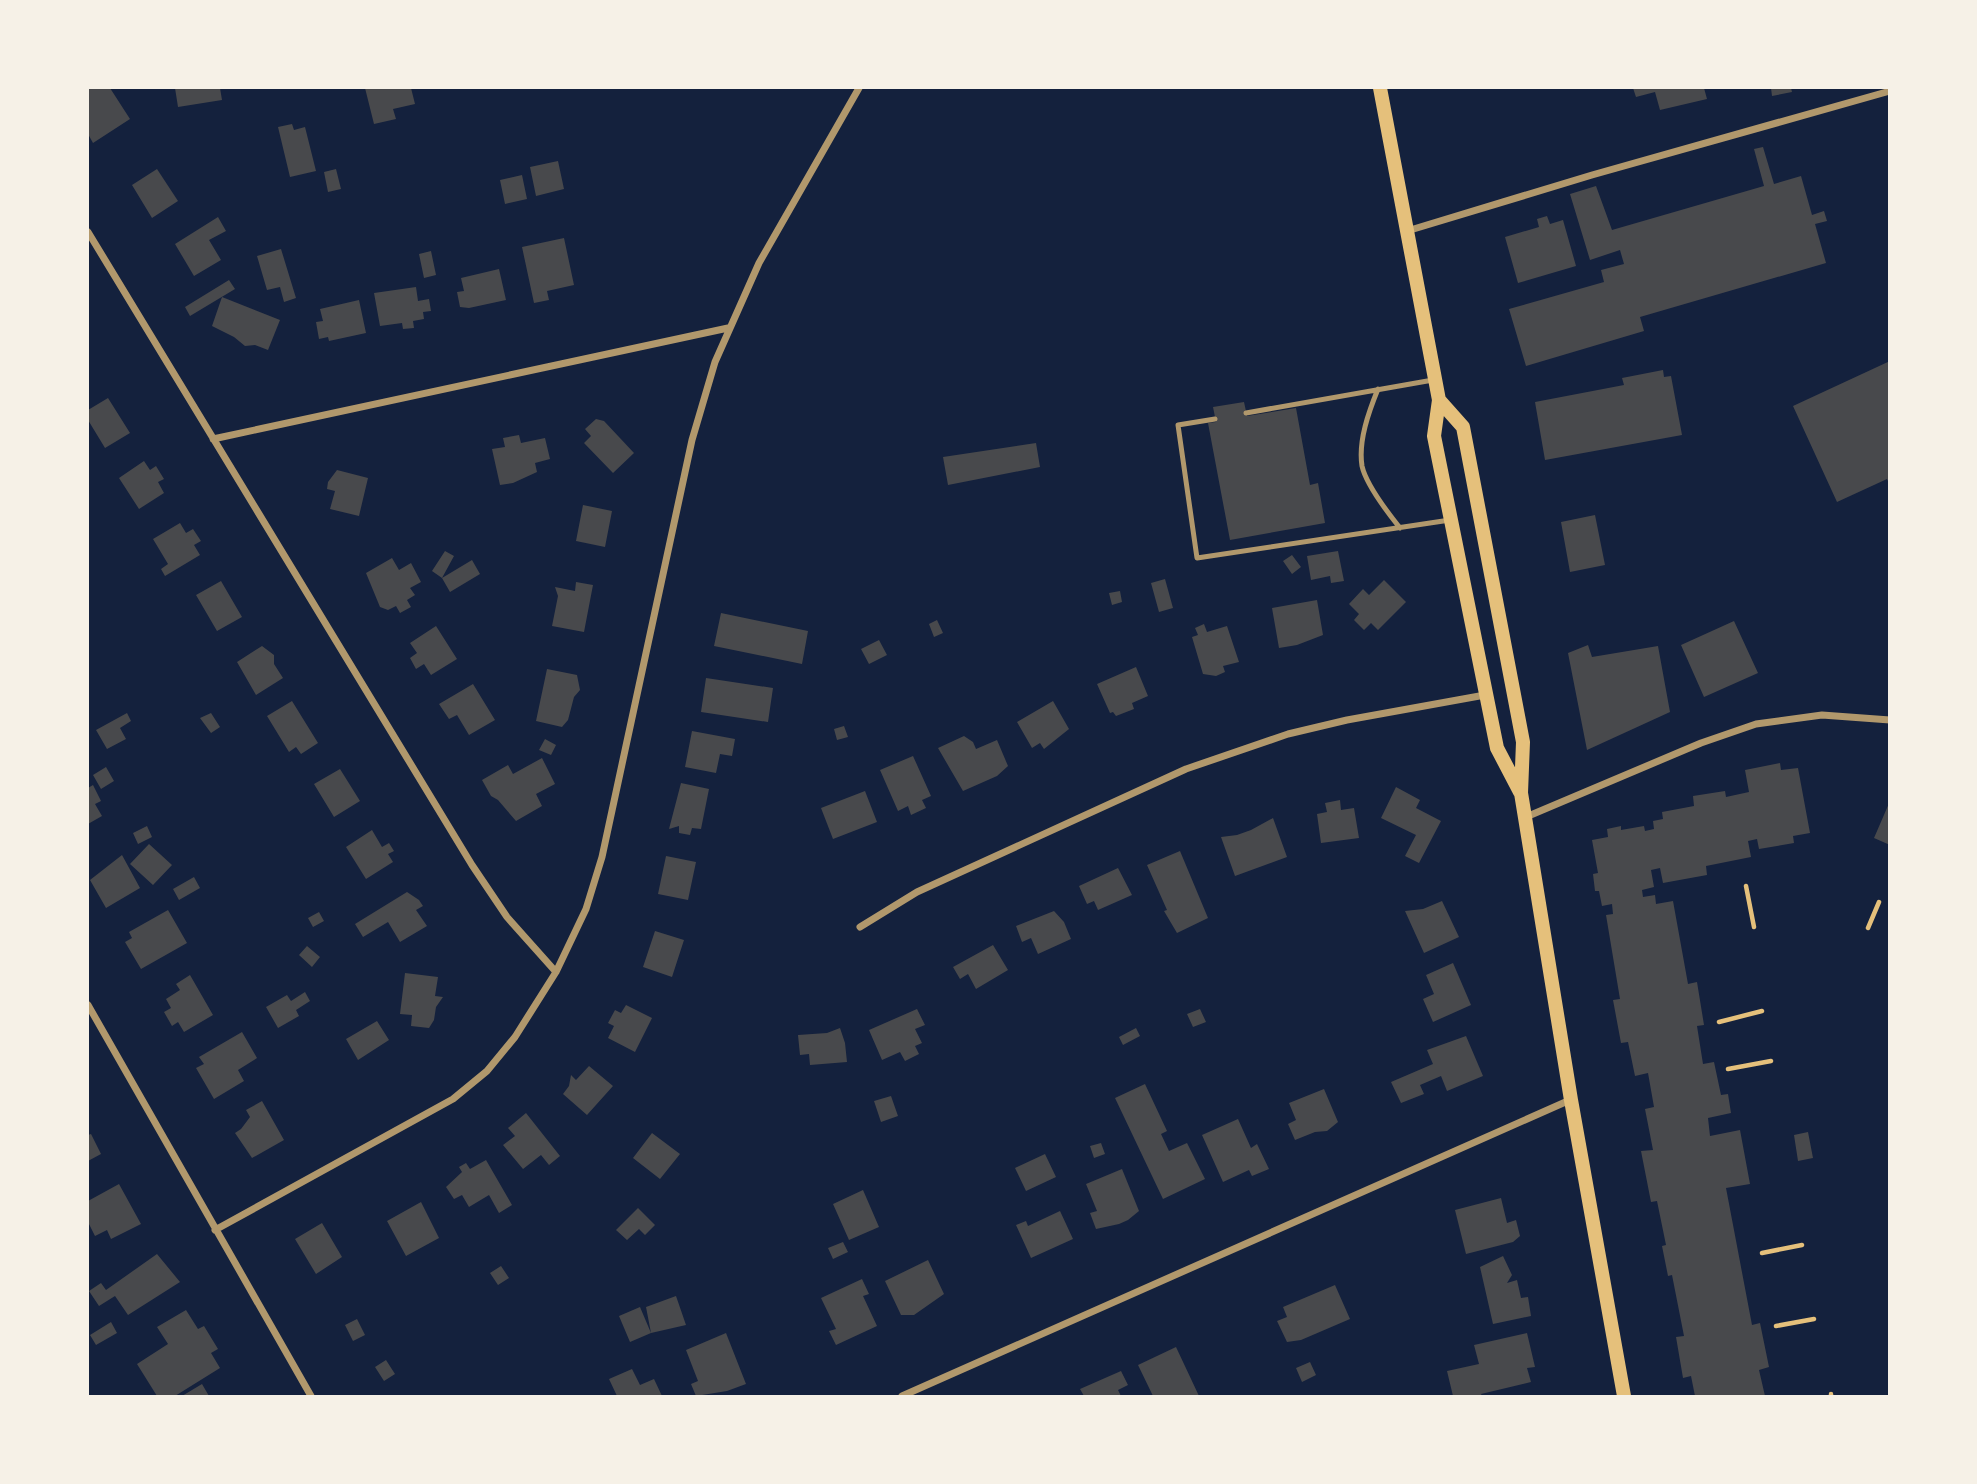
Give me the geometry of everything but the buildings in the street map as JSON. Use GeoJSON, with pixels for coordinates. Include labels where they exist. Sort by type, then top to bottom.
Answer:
{"type":"FeatureCollection","features":[{"type":"Feature","properties":{"kind":"main road"},"geometry":{"type":"LineString","coordinates":[[1380,88],[1436,379],[1439,400],[1434,436],[1450,520],[1497,748],[1521,793]]}},
{"type":"Feature","properties":{"kind":"main road"},"geometry":{"type":"LineString","coordinates":[[1439,400],[1463,427],[1523,742],[1521,793],[1571,1100],[1624,1396]]}},
{"type":"Feature","properties":{"kind":"street"},"geometry":{"type":"LineString","coordinates":[[215,1230],[453,1099],[487,1071],[516,1037],[556,972],[586,909],[603,857],[692,440],[711,375],[759,263],[859,88]]}},
{"type":"Feature","properties":{"kind":"street"},"geometry":{"type":"LineString","coordinates":[[1407,231],[1592,175],[1889,91]]}},
{"type":"Feature","properties":{"kind":"street"},"geometry":{"type":"LineString","coordinates":[[88,232],[472,865],[507,917],[556,972]]}},
{"type":"Feature","properties":{"kind":"street"},"geometry":{"type":"LineString","coordinates":[[212,439],[729,328]]}},
{"type":"Feature","properties":{"kind":"street"},"geometry":{"type":"LineString","coordinates":[[860,927],[917,892],[1195,766],[1288,734],[1347,720],[1486,695]]}},
{"type":"Feature","properties":{"kind":"street"},"geometry":{"type":"LineString","coordinates":[[1525,817],[1705,741],[1756,724],[1822,715],[1889,720]]}},
{"type":"Feature","properties":{"kind":"street"},"geometry":{"type":"LineString","coordinates":[[88,1005],[311,1396]]}},
{"type":"Feature","properties":{"kind":"street"},"geometry":{"type":"LineString","coordinates":[[902,1396],[1571,1100]]}},
{"type":"Feature","properties":{"kind":"lane"},"geometry":{"type":"LineString","coordinates":[[1246,413],[1436,379]]}},
{"type":"Feature","properties":{"kind":"lane"},"geometry":{"type":"LineString","coordinates":[[1378,389],[1365,422],[1362,466],[1381,503],[1400,528]]}},
{"type":"Feature","properties":{"kind":"lane"},"geometry":{"type":"LineString","coordinates":[[1215,419],[1178,425],[1197,558],[1450,520]]}},
{"type":"Feature","properties":{"kind":"path"},"geometry":{"type":"LineString","coordinates":[[1746,886],[1754,927]]}},
{"type":"Feature","properties":{"kind":"path"},"geometry":{"type":"LineString","coordinates":[[1868,928],[1879,902]]}},
{"type":"Feature","properties":{"kind":"path"},"geometry":{"type":"LineString","coordinates":[[1719,1022],[1762,1011]]}},
{"type":"Feature","properties":{"kind":"path"},"geometry":{"type":"LineString","coordinates":[[1728,1069],[1771,1061]]}},
{"type":"Feature","properties":{"kind":"path"},"geometry":{"type":"LineString","coordinates":[[1762,1253],[1802,1245]]}},
{"type":"Feature","properties":{"kind":"path"},"geometry":{"type":"LineString","coordinates":[[1776,1326],[1814,1319]]}}]}
